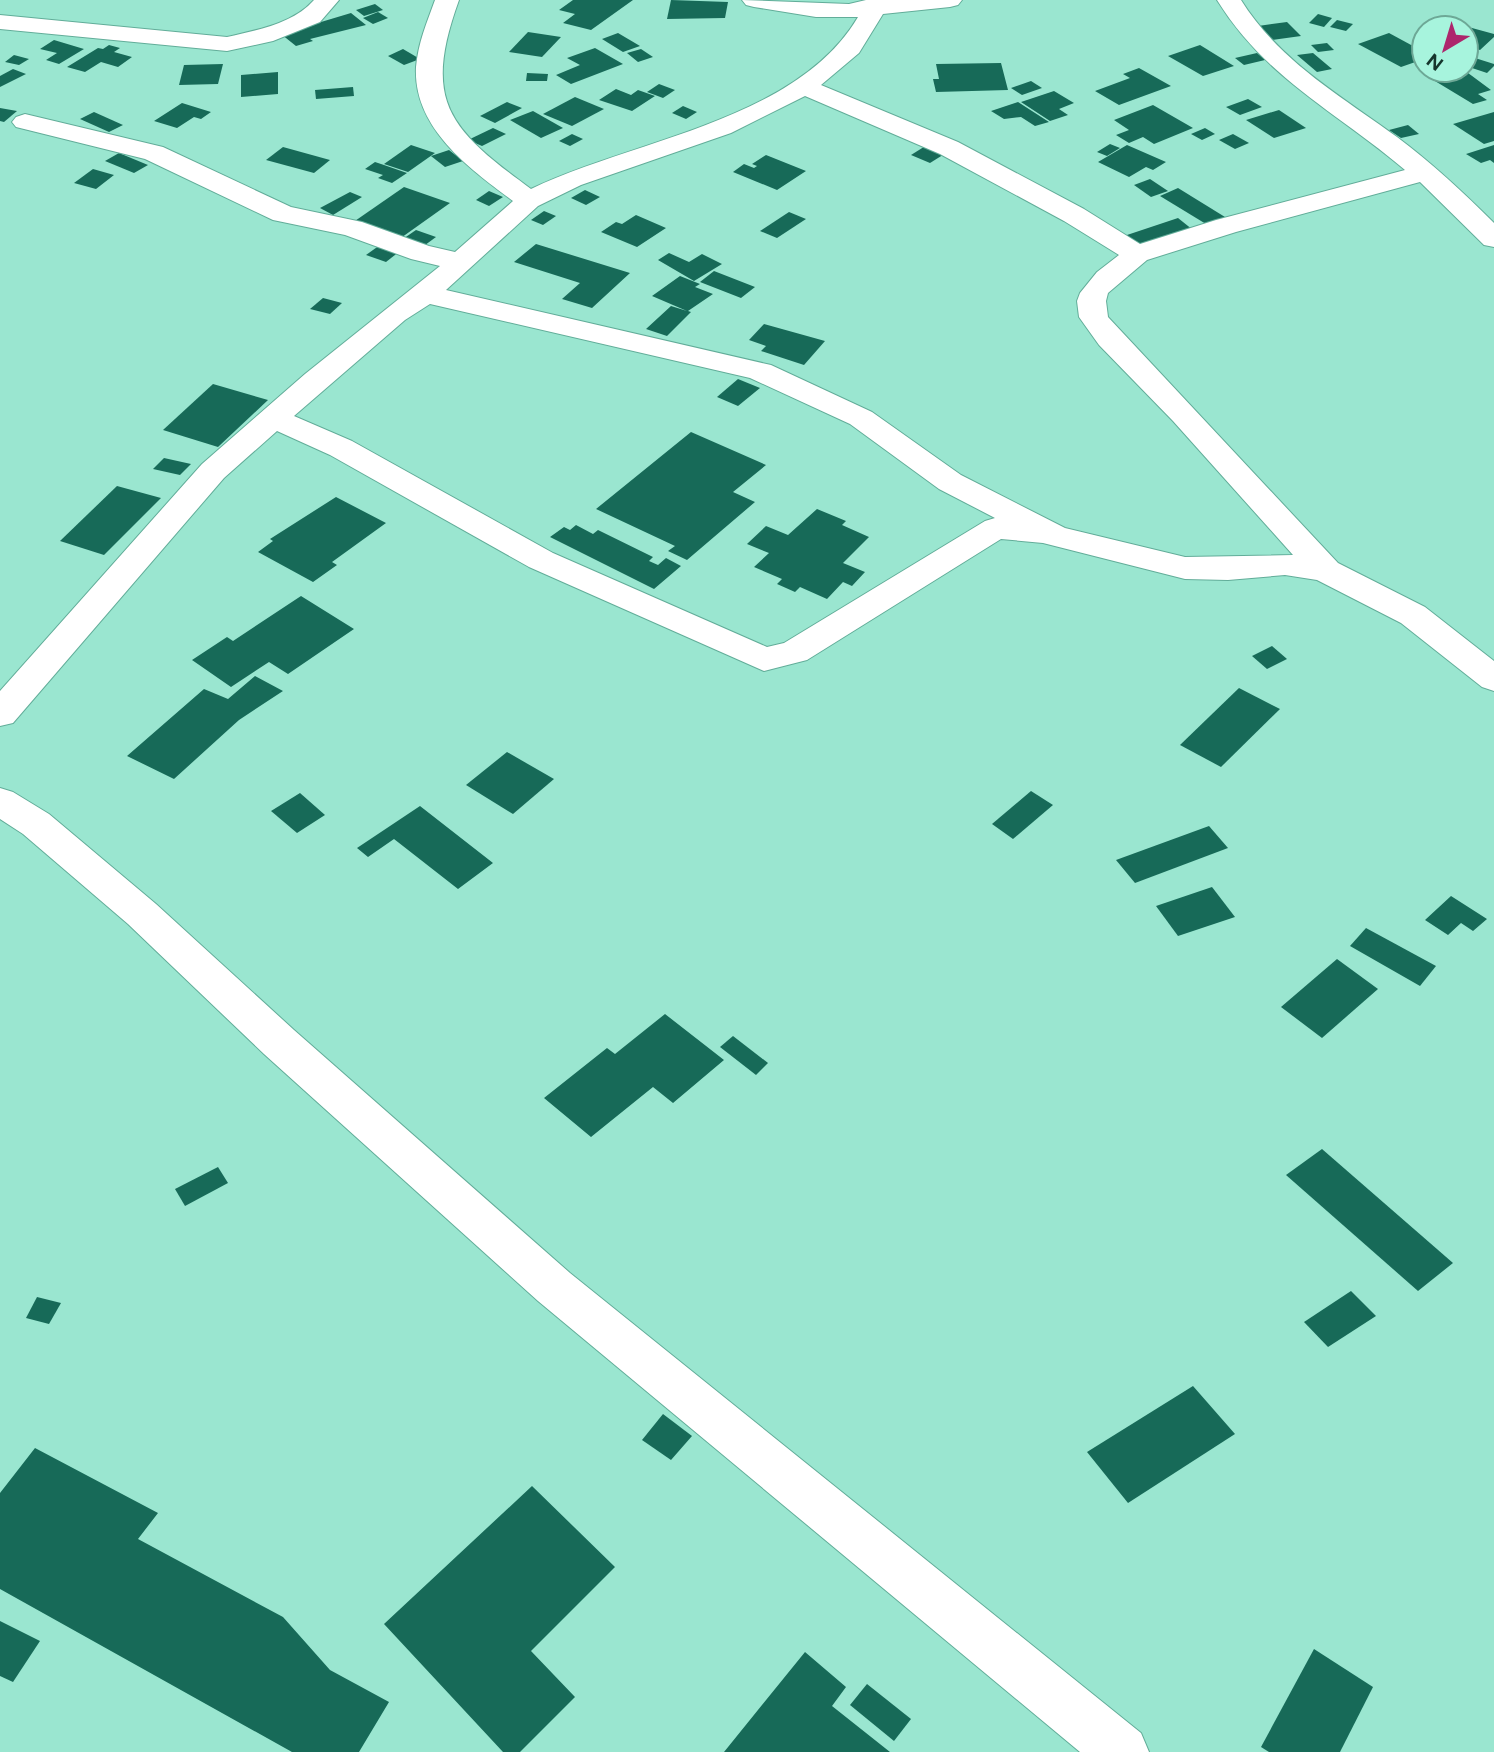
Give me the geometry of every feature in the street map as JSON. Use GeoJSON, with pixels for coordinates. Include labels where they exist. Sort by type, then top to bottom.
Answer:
{"type":"FeatureCollection","features":[{"type":"Feature","properties":{"kind":"street"},"geometry":{"type":"LineString","coordinates":[[0,22],[227,44],[265,36],[312,17],[327,0]]}},
{"type":"Feature","properties":{"kind":"street"},"geometry":{"type":"LineString","coordinates":[[447,0],[433,29],[428,57],[431,100],[450,136],[479,164],[529,200]]}},
{"type":"Feature","properties":{"kind":"street"},"geometry":{"type":"LineString","coordinates":[[754,0],[816,10],[950,0]]}},
{"type":"Feature","properties":{"kind":"street"},"geometry":{"type":"LineString","coordinates":[[1230,0],[1243,25],[1263,47],[1423,173],[1494,239]]}},
{"type":"Feature","properties":{"kind":"street"},"geometry":{"type":"LineString","coordinates":[[0,714],[213,471],[395,314],[425,294],[529,200],[572,179],[722,128],[804,87],[850,48],[877,5]]}},
{"type":"Feature","properties":{"kind":"street"},"geometry":{"type":"LineString","coordinates":[[804,87],[949,148],[1074,215],[1136,254]]}},
{"type":"Feature","properties":{"kind":"street"},"geometry":{"type":"LineString","coordinates":[[25,122],[154,153],[283,214],[352,228],[421,253],[462,262]]}},
{"type":"Feature","properties":{"kind":"street"},"geometry":{"type":"LineString","coordinates":[[1326,571],[1178,406],[1104,331],[1091,311],[1093,298],[1103,283],[1136,254],[1226,226],[1423,173]]}},
{"type":"Feature","properties":{"kind":"street"},"geometry":{"type":"LineString","coordinates":[[425,294],[760,371],[861,418],[950,482],[1054,536]]}},
{"type":"Feature","properties":{"kind":"street"},"geometry":{"type":"LineString","coordinates":[[273,418],[341,448],[541,560],[764,659],[795,652],[996,528],[1054,536],[1185,568],[1228,569],[1285,564],[1326,571],[1413,615],[1494,679]]}},
{"type":"Feature","properties":{"kind":"street"},"geometry":{"type":"LineString","coordinates":[[0,801],[36,824],[142,914],[279,1042],[554,1287],[1122,1752]]}},
{"type":"Feature","properties":{"kind":"building"},"geometry":{"type":"Polygon","coordinates":[[[573,0],[633,0],[591,30],[563,23],[575,14],[559,10],[573,0]]]}},
{"type":"Feature","properties":{"kind":"building"},"geometry":{"type":"Polygon","coordinates":[[[671,0],[728,2],[725,18],[667,19],[671,0]]]}},
{"type":"Feature","properties":{"kind":"building"},"geometry":{"type":"Polygon","coordinates":[[[375,4],[383,10],[364,16],[356,10],[375,4]]]}},
{"type":"Feature","properties":{"kind":"building"},"geometry":{"type":"Polygon","coordinates":[[[378,12],[388,18],[373,24],[363,18],[378,12]]]}},
{"type":"Feature","properties":{"kind":"building"},"geometry":{"type":"Polygon","coordinates":[[[351,13],[366,25],[310,39],[313,41],[296,46],[281,34],[351,13]]]}},
{"type":"Feature","properties":{"kind":"building"},"geometry":{"type":"Polygon","coordinates":[[[1318,14],[1332,18],[1324,27],[1309,23],[1318,14]]]}},
{"type":"Feature","properties":{"kind":"building"},"geometry":{"type":"Polygon","coordinates":[[[1337,20],[1353,24],[1346,31],[1330,27],[1337,20]]]}},
{"type":"Feature","properties":{"kind":"building"},"geometry":{"type":"Polygon","coordinates":[[[1287,22],[1301,36],[1272,40],[1258,26],[1287,22]]]}},
{"type":"Feature","properties":{"kind":"building"},"geometry":{"type":"Polygon","coordinates":[[[1480,30],[1494,34],[1480,50],[1480,30]]]}},
{"type":"Feature","properties":{"kind":"building"},"geometry":{"type":"Polygon","coordinates":[[[528,32],[561,37],[542,57],[509,52],[528,32]]]}},
{"type":"Feature","properties":{"kind":"building"},"geometry":{"type":"Polygon","coordinates":[[[618,33],[640,46],[623,52],[602,39],[618,33]]]}},
{"type":"Feature","properties":{"kind":"building"},"geometry":{"type":"Polygon","coordinates":[[[1389,33],[1410,44],[1410,64],[1401,67],[1358,44],[1389,33]]]}},
{"type":"Feature","properties":{"kind":"building"},"geometry":{"type":"Polygon","coordinates":[[[54,40],[84,49],[59,64],[46,60],[57,53],[40,49],[54,40]]]}},
{"type":"Feature","properties":{"kind":"building"},"geometry":{"type":"Polygon","coordinates":[[[1327,43],[1334,50],[1318,52],[1311,45],[1327,43]]]}},
{"type":"Feature","properties":{"kind":"building"},"geometry":{"type":"Polygon","coordinates":[[[109,45],[120,48],[114,52],[132,57],[118,67],[101,62],[85,72],[67,67],[98,48],[103,49],[109,45]]]}},
{"type":"Feature","properties":{"kind":"building"},"geometry":{"type":"Polygon","coordinates":[[[1200,45],[1234,66],[1203,76],[1168,56],[1200,45]]]}},
{"type":"Feature","properties":{"kind":"building"},"geometry":{"type":"Polygon","coordinates":[[[595,48],[623,64],[571,84],[556,75],[580,65],[567,58],[595,48]]]}},
{"type":"Feature","properties":{"kind":"building"},"geometry":{"type":"Polygon","coordinates":[[[403,49],[420,59],[404,65],[388,56],[403,49]]]}},
{"type":"Feature","properties":{"kind":"building"},"geometry":{"type":"Polygon","coordinates":[[[641,49],[653,57],[638,62],[627,53],[641,49]]]}},
{"type":"Feature","properties":{"kind":"building"},"geometry":{"type":"Polygon","coordinates":[[[1257,53],[1265,60],[1244,65],[1235,58],[1257,53]]]}},
{"type":"Feature","properties":{"kind":"building"},"geometry":{"type":"Polygon","coordinates":[[[1313,53],[1332,69],[1317,72],[1297,55],[1313,53]]]}},
{"type":"Feature","properties":{"kind":"building"},"geometry":{"type":"Polygon","coordinates":[[[14,55],[29,59],[19,65],[5,62],[14,55]]]}},
{"type":"Feature","properties":{"kind":"building"},"geometry":{"type":"Polygon","coordinates":[[[1480,60],[1494,64],[1487,73],[1480,71],[1480,60]]]}},
{"type":"Feature","properties":{"kind":"building"},"geometry":{"type":"Polygon","coordinates":[[[1001,63],[1008,90],[936,92],[933,79],[939,79],[936,64],[1001,63]]]}},
{"type":"Feature","properties":{"kind":"building"},"geometry":{"type":"Polygon","coordinates":[[[223,64],[218,84],[179,85],[184,65],[223,64]]]}},
{"type":"Feature","properties":{"kind":"building"},"geometry":{"type":"Polygon","coordinates":[[[1139,68],[1171,86],[1119,105],[1095,91],[1130,78],[1123,74],[1139,68]]]}},
{"type":"Feature","properties":{"kind":"building"},"geometry":{"type":"Polygon","coordinates":[[[13,69],[26,74],[0,87],[0,76],[13,69]]]}},
{"type":"Feature","properties":{"kind":"building"},"geometry":{"type":"Polygon","coordinates":[[[278,72],[278,94],[241,97],[241,75],[278,72]]]}},
{"type":"Feature","properties":{"kind":"building"},"geometry":{"type":"Polygon","coordinates":[[[527,73],[548,74],[547,81],[526,81],[527,73]]]}},
{"type":"Feature","properties":{"kind":"building"},"geometry":{"type":"Polygon","coordinates":[[[1031,81],[1042,88],[1022,95],[1011,88],[1031,81]]]}},
{"type":"Feature","properties":{"kind":"building"},"geometry":{"type":"Polygon","coordinates":[[[1480,82],[1491,90],[1478,94],[1487,100],[1473,104],[1440,84],[1480,84],[1480,82]]]}},
{"type":"Feature","properties":{"kind":"building"},"geometry":{"type":"Polygon","coordinates":[[[659,84],[675,90],[663,98],[647,92],[659,84]]]}},
{"type":"Feature","properties":{"kind":"building"},"geometry":{"type":"Polygon","coordinates":[[[353,87],[354,96],[316,99],[315,90],[353,87]]]}},
{"type":"Feature","properties":{"kind":"building"},"geometry":{"type":"Polygon","coordinates":[[[616,89],[631,95],[638,90],[655,96],[632,111],[599,100],[616,89]]]}},
{"type":"Feature","properties":{"kind":"building"},"geometry":{"type":"Polygon","coordinates":[[[1054,91],[1074,103],[1059,109],[1068,115],[1050,121],[1021,102],[1054,91]]]}},
{"type":"Feature","properties":{"kind":"building"},"geometry":{"type":"Polygon","coordinates":[[[575,97],[604,109],[572,126],[543,114],[575,97]]]}},
{"type":"Feature","properties":{"kind":"building"},"geometry":{"type":"Polygon","coordinates":[[[1248,99],[1262,107],[1240,115],[1226,107],[1248,99]]]}},
{"type":"Feature","properties":{"kind":"building"},"geometry":{"type":"Polygon","coordinates":[[[507,102],[522,108],[495,123],[480,116],[507,102]]]}},
{"type":"Feature","properties":{"kind":"building"},"geometry":{"type":"Polygon","coordinates":[[[1018,102],[1049,122],[1035,126],[1021,117],[1004,119],[991,111],[1018,102]]]}},
{"type":"Feature","properties":{"kind":"building"},"geometry":{"type":"Polygon","coordinates":[[[182,103],[211,112],[201,119],[194,117],[177,128],[154,121],[182,103]]]}},
{"type":"Feature","properties":{"kind":"building"},"geometry":{"type":"Polygon","coordinates":[[[1153,105],[1193,128],[1154,144],[1143,137],[1129,143],[1116,135],[1129,130],[1114,120],[1153,105]]]}},
{"type":"Feature","properties":{"kind":"building"},"geometry":{"type":"Polygon","coordinates":[[[683,106],[697,112],[686,119],[672,113],[683,106]]]}},
{"type":"Feature","properties":{"kind":"building"},"geometry":{"type":"Polygon","coordinates":[[[0,108],[17,111],[4,122],[0,121],[0,108]]]}},
{"type":"Feature","properties":{"kind":"building"},"geometry":{"type":"Polygon","coordinates":[[[1279,110],[1306,128],[1274,138],[1246,120],[1279,110]]]}},
{"type":"Feature","properties":{"kind":"building"},"geometry":{"type":"Polygon","coordinates":[[[533,111],[563,128],[541,138],[510,120],[533,111]]]}},
{"type":"Feature","properties":{"kind":"building"},"geometry":{"type":"Polygon","coordinates":[[[94,112],[123,125],[109,132],[80,119],[94,112]]]}},
{"type":"Feature","properties":{"kind":"building"},"geometry":{"type":"Polygon","coordinates":[[[1494,112],[1494,141],[1484,144],[1453,124],[1494,112]]]}},
{"type":"Feature","properties":{"kind":"building"},"geometry":{"type":"Polygon","coordinates":[[[1408,125],[1419,134],[1401,138],[1389,130],[1408,125]]]}},
{"type":"Feature","properties":{"kind":"building"},"geometry":{"type":"Polygon","coordinates":[[[493,128],[506,134],[482,146],[468,140],[493,128]]]}},
{"type":"Feature","properties":{"kind":"building"},"geometry":{"type":"Polygon","coordinates":[[[1205,128],[1215,134],[1202,140],[1191,134],[1205,128]]]}},
{"type":"Feature","properties":{"kind":"building"},"geometry":{"type":"Polygon","coordinates":[[[572,134],[583,139],[570,146],[559,141],[572,134]]]}},
{"type":"Feature","properties":{"kind":"building"},"geometry":{"type":"Polygon","coordinates":[[[1233,134],[1249,143],[1235,149],[1219,140],[1233,134]]]}},
{"type":"Feature","properties":{"kind":"building"},"geometry":{"type":"Polygon","coordinates":[[[1110,144],[1120,148],[1107,156],[1097,152],[1110,144]]]}},
{"type":"Feature","properties":{"kind":"building"},"geometry":{"type":"Polygon","coordinates":[[[411,145],[435,153],[408,172],[384,164],[411,145]]]}},
{"type":"Feature","properties":{"kind":"building"},"geometry":{"type":"Polygon","coordinates":[[[927,145],[946,153],[930,163],[911,155],[927,145]]]}},
{"type":"Feature","properties":{"kind":"building"},"geometry":{"type":"Polygon","coordinates":[[[1127,145],[1166,162],[1153,170],[1146,167],[1129,177],[1098,162],[1127,145]]]}},
{"type":"Feature","properties":{"kind":"building"},"geometry":{"type":"Polygon","coordinates":[[[1494,145],[1494,163],[1490,160],[1481,163],[1466,154],[1494,145]]]}},
{"type":"Feature","properties":{"kind":"building"},"geometry":{"type":"Polygon","coordinates":[[[283,147],[330,160],[314,173],[266,160],[283,147]]]}},
{"type":"Feature","properties":{"kind":"building"},"geometry":{"type":"Polygon","coordinates":[[[449,150],[463,161],[445,167],[431,156],[449,150]]]}},
{"type":"Feature","properties":{"kind":"building"},"geometry":{"type":"Polygon","coordinates":[[[119,153],[148,165],[134,173],[105,161],[119,153]]]}},
{"type":"Feature","properties":{"kind":"building"},"geometry":{"type":"Polygon","coordinates":[[[766,155],[806,171],[777,190],[733,172],[744,164],[754,168],[757,166],[752,164],[766,155]]]}},
{"type":"Feature","properties":{"kind":"building"},"geometry":{"type":"Polygon","coordinates":[[[375,162],[407,173],[392,183],[378,178],[383,175],[365,169],[375,162]]]}},
{"type":"Feature","properties":{"kind":"building"},"geometry":{"type":"Polygon","coordinates":[[[93,169],[114,175],[96,189],[74,183],[93,169]]]}},
{"type":"Feature","properties":{"kind":"building"},"geometry":{"type":"Polygon","coordinates":[[[1150,179],[1168,191],[1151,197],[1134,185],[1150,179]]]}},
{"type":"Feature","properties":{"kind":"building"},"geometry":{"type":"Polygon","coordinates":[[[404,187],[450,203],[398,240],[352,223],[404,187]]]}},
{"type":"Feature","properties":{"kind":"building"},"geometry":{"type":"Polygon","coordinates":[[[1178,188],[1225,217],[1206,224],[1160,196],[1178,188]]]}},
{"type":"Feature","properties":{"kind":"building"},"geometry":{"type":"Polygon","coordinates":[[[585,190],[600,197],[586,205],[571,198],[585,190]]]}},
{"type":"Feature","properties":{"kind":"building"},"geometry":{"type":"Polygon","coordinates":[[[489,191],[503,197],[489,206],[476,200],[489,191]]]}},
{"type":"Feature","properties":{"kind":"building"},"geometry":{"type":"Polygon","coordinates":[[[350,192],[362,197],[333,215],[320,208],[350,192]]]}},
{"type":"Feature","properties":{"kind":"building"},"geometry":{"type":"Polygon","coordinates":[[[544,211],[556,216],[543,225],[531,220],[544,211]]]}},
{"type":"Feature","properties":{"kind":"building"},"geometry":{"type":"Polygon","coordinates":[[[789,212],[806,219],[777,238],[760,231],[789,212]]]}},
{"type":"Feature","properties":{"kind":"building"},"geometry":{"type":"Polygon","coordinates":[[[636,215],[666,228],[637,247],[601,232],[616,222],[622,224],[636,215]]]}},
{"type":"Feature","properties":{"kind":"building"},"geometry":{"type":"Polygon","coordinates":[[[1178,218],[1193,230],[1139,248],[1124,236],[1178,218]]]}},
{"type":"Feature","properties":{"kind":"building"},"geometry":{"type":"Polygon","coordinates":[[[416,230],[436,237],[421,248],[400,241],[416,230]]]}},
{"type":"Feature","properties":{"kind":"building"},"geometry":{"type":"Polygon","coordinates":[[[536,244],[630,273],[592,308],[562,299],[580,283],[514,262],[536,244]]]}},
{"type":"Feature","properties":{"kind":"building"},"geometry":{"type":"Polygon","coordinates":[[[380,245],[400,251],[386,262],[366,255],[380,245]]]}},
{"type":"Feature","properties":{"kind":"building"},"geometry":{"type":"Polygon","coordinates":[[[669,253],[689,262],[702,254],[722,264],[694,281],[658,260],[669,253]]]}},
{"type":"Feature","properties":{"kind":"building"},"geometry":{"type":"Polygon","coordinates":[[[714,271],[755,287],[741,298],[700,282],[714,271]]]}},
{"type":"Feature","properties":{"kind":"building"},"geometry":{"type":"Polygon","coordinates":[[[680,276],[700,284],[695,287],[713,294],[688,311],[691,312],[667,336],[646,329],[671,306],[687,311],[652,296],[680,276]]]}},
{"type":"Feature","properties":{"kind":"building"},"geometry":{"type":"Polygon","coordinates":[[[323,298],[342,303],[330,314],[310,309],[323,298]]]}},
{"type":"Feature","properties":{"kind":"building"},"geometry":{"type":"Polygon","coordinates":[[[764,324],[825,341],[804,365],[761,351],[766,346],[749,340],[764,324]]]}},
{"type":"Feature","properties":{"kind":"building"},"geometry":{"type":"Polygon","coordinates":[[[738,379],[760,388],[738,406],[717,397],[738,379]]]}},
{"type":"Feature","properties":{"kind":"building"},"geometry":{"type":"Polygon","coordinates":[[[213,384],[268,400],[218,447],[163,430],[213,384]]]}},
{"type":"Feature","properties":{"kind":"building"},"geometry":{"type":"Polygon","coordinates":[[[691,432],[766,465],[733,492],[755,502],[687,560],[668,551],[675,546],[596,509],[691,432]]]}},
{"type":"Feature","properties":{"kind":"building"},"geometry":{"type":"Polygon","coordinates":[[[164,458],[191,464],[180,475],[153,469],[164,458]]]}},
{"type":"Feature","properties":{"kind":"building"},"geometry":{"type":"Polygon","coordinates":[[[117,486],[161,498],[104,555],[60,541],[117,486]]]}},
{"type":"Feature","properties":{"kind":"building"},"geometry":{"type":"Polygon","coordinates":[[[336,497],[386,523],[332,562],[337,565],[313,582],[258,552],[273,541],[270,539],[336,497]]]}},
{"type":"Feature","properties":{"kind":"building"},"geometry":{"type":"Polygon","coordinates":[[[817,509],[846,521],[842,525],[869,537],[843,563],[865,572],[852,586],[843,582],[827,599],[800,587],[795,592],[777,584],[782,579],[754,567],[769,553],[747,544],[766,526],[788,535],[817,509]]]}},
{"type":"Feature","properties":{"kind":"building"},"geometry":{"type":"Polygon","coordinates":[[[576,525],[593,534],[598,530],[653,557],[649,561],[658,565],[666,558],[681,566],[654,589],[550,537],[564,527],[570,530],[576,525]]]}},
{"type":"Feature","properties":{"kind":"building"},"geometry":{"type":"Polygon","coordinates":[[[301,596],[354,629],[288,674],[269,662],[231,687],[192,660],[227,637],[233,641],[301,596]]]}},
{"type":"Feature","properties":{"kind":"building"},"geometry":{"type":"Polygon","coordinates":[[[1272,646],[1287,659],[1267,669],[1252,656],[1272,646]]]}},
{"type":"Feature","properties":{"kind":"building"},"geometry":{"type":"Polygon","coordinates":[[[255,676],[283,691],[239,720],[174,779],[127,756],[204,689],[228,699],[255,676]]]}},
{"type":"Feature","properties":{"kind":"building"},"geometry":{"type":"Polygon","coordinates":[[[1239,688],[1280,709],[1221,767],[1180,745],[1239,688]]]}},
{"type":"Feature","properties":{"kind":"building"},"geometry":{"type":"Polygon","coordinates":[[[507,752],[554,779],[513,814],[466,785],[507,752]]]}},
{"type":"Feature","properties":{"kind":"building"},"geometry":{"type":"Polygon","coordinates":[[[1031,791],[1053,805],[1013,839],[992,824],[1031,791]]]}},
{"type":"Feature","properties":{"kind":"building"},"geometry":{"type":"Polygon","coordinates":[[[300,793],[325,815],[297,833],[271,811],[300,793]]]}},
{"type":"Feature","properties":{"kind":"building"},"geometry":{"type":"Polygon","coordinates":[[[420,806],[493,863],[458,889],[394,839],[368,857],[357,848],[420,806]]]}},
{"type":"Feature","properties":{"kind":"building"},"geometry":{"type":"Polygon","coordinates":[[[1209,826],[1228,848],[1135,883],[1116,860],[1209,826]]]}},
{"type":"Feature","properties":{"kind":"building"},"geometry":{"type":"Polygon","coordinates":[[[1212,887],[1235,917],[1178,936],[1156,906],[1212,887]]]}},
{"type":"Feature","properties":{"kind":"building"},"geometry":{"type":"Polygon","coordinates":[[[1451,896],[1487,919],[1473,931],[1461,923],[1448,935],[1425,920],[1451,896]]]}},
{"type":"Feature","properties":{"kind":"building"},"geometry":{"type":"Polygon","coordinates":[[[1366,928],[1436,966],[1420,986],[1350,946],[1366,928]]]}},
{"type":"Feature","properties":{"kind":"building"},"geometry":{"type":"Polygon","coordinates":[[[1337,959],[1378,989],[1322,1038],[1281,1007],[1337,959]]]}},
{"type":"Feature","properties":{"kind":"building"},"geometry":{"type":"Polygon","coordinates":[[[665,1014],[724,1060],[673,1103],[653,1087],[591,1137],[544,1098],[607,1048],[615,1054],[665,1014]]]}},
{"type":"Feature","properties":{"kind":"building"},"geometry":{"type":"Polygon","coordinates":[[[733,1036],[768,1063],[756,1075],[720,1047],[733,1036]]]}},
{"type":"Feature","properties":{"kind":"building"},"geometry":{"type":"Polygon","coordinates":[[[1322,1149],[1453,1263],[1418,1291],[1286,1175],[1322,1149]]]}},
{"type":"Feature","properties":{"kind":"building"},"geometry":{"type":"Polygon","coordinates":[[[218,1167],[228,1183],[185,1206],[175,1189],[218,1167]]]}},
{"type":"Feature","properties":{"kind":"building"},"geometry":{"type":"Polygon","coordinates":[[[1351,1291],[1376,1316],[1328,1347],[1304,1322],[1351,1291]]]}},
{"type":"Feature","properties":{"kind":"building"},"geometry":{"type":"Polygon","coordinates":[[[37,1297],[61,1303],[49,1324],[26,1318],[37,1297]]]}},
{"type":"Feature","properties":{"kind":"building"},"geometry":{"type":"Polygon","coordinates":[[[1193,1386],[1235,1434],[1128,1503],[1087,1452],[1193,1386]]]}},
{"type":"Feature","properties":{"kind":"building"},"geometry":{"type":"Polygon","coordinates":[[[663,1414],[692,1436],[671,1460],[642,1440],[663,1414]]]}},
{"type":"Feature","properties":{"kind":"building"},"geometry":{"type":"Polygon","coordinates":[[[35,1448],[158,1513],[138,1539],[283,1617],[330,1670],[389,1702],[359,1752],[292,1752],[0,1589],[0,1493],[35,1448]]]}},
{"type":"Feature","properties":{"kind":"building"},"geometry":{"type":"Polygon","coordinates":[[[532,1486],[615,1567],[531,1651],[575,1697],[520,1752],[503,1752],[384,1624],[532,1486]]]}},
{"type":"Feature","properties":{"kind":"building"},"geometry":{"type":"Polygon","coordinates":[[[0,1621],[40,1641],[13,1682],[0,1676],[0,1621]]]}},
{"type":"Feature","properties":{"kind":"building"},"geometry":{"type":"Polygon","coordinates":[[[1314,1649],[1373,1687],[1340,1752],[1269,1752],[1261,1747],[1314,1649]]]}},
{"type":"Feature","properties":{"kind":"building"},"geometry":{"type":"Polygon","coordinates":[[[805,1652],[846,1687],[832,1706],[890,1752],[724,1752],[805,1652]]]}},
{"type":"Feature","properties":{"kind":"building"},"geometry":{"type":"Polygon","coordinates":[[[867,1684],[911,1719],[894,1741],[850,1705],[867,1684]]]}}]}
